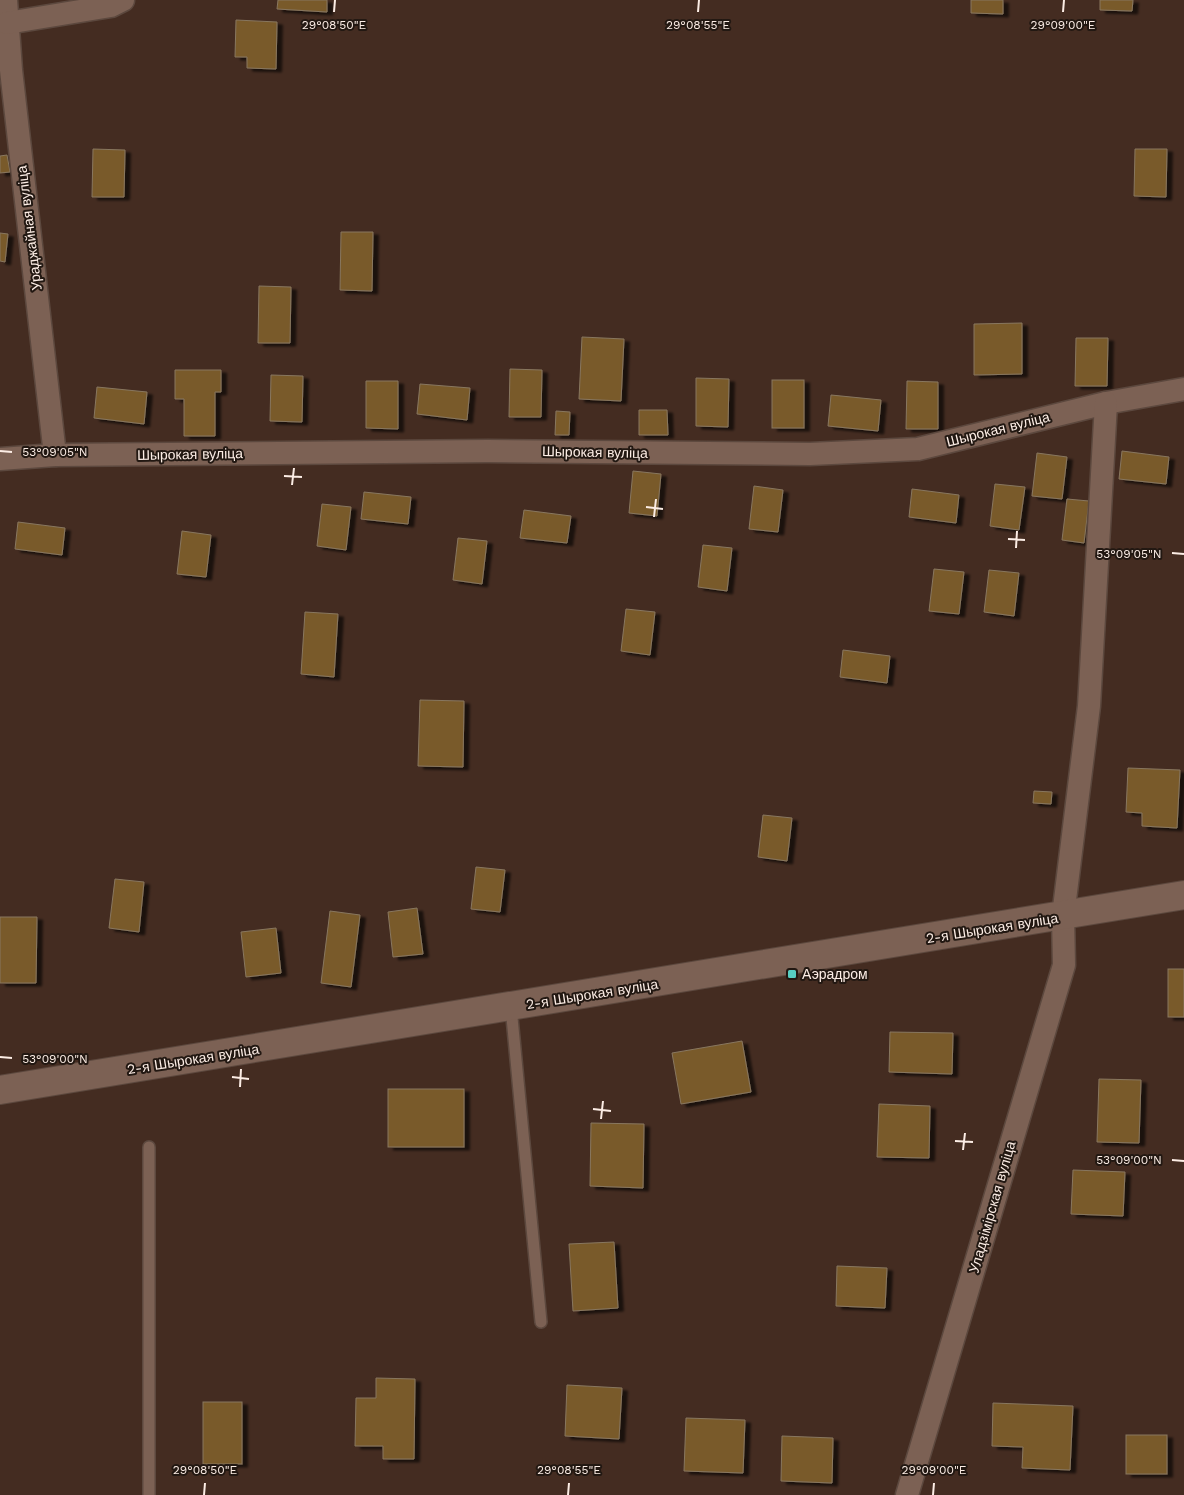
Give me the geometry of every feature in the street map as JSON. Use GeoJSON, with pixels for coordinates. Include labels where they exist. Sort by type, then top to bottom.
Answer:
{"type":"FeatureCollection","features":[{"type":"Feature","properties":{"kind":"street","name":"Ураджайная вуліца"},"geometry":{"type":"LineString","coordinates":[[6,0],[6,71],[55,455]]}},
{"type":"Feature","properties":{"kind":"street"},"geometry":{"type":"LineString","coordinates":[[7,22],[111,6],[123,0]]}},
{"type":"Feature","properties":{"kind":"street","name":"Шырокая вуліца"},"geometry":{"type":"LineString","coordinates":[[0,459],[55,455],[488,451],[810,454],[918,448],[1106,403],[1184,389]]}},
{"type":"Feature","properties":{"kind":"street","name":"Уладзімірская вуліца"},"geometry":{"type":"LineString","coordinates":[[908,1495],[1064,966],[1063,916],[1089,706],[1106,403]]}},
{"type":"Feature","properties":{"kind":"street","name":"2-я Шырокая вуліца"},"geometry":{"type":"LineString","coordinates":[[0,1090],[1184,895]]}},
{"type":"Feature","properties":{"kind":"lane"},"geometry":{"type":"LineString","coordinates":[[511,1007],[541,1322]]}},
{"type":"Feature","properties":{"kind":"lane"},"geometry":{"type":"LineString","coordinates":[[149,1147],[149,1495]]}},
{"type":"Feature","properties":{"kind":"building"},"geometry":{"type":"Polygon","coordinates":[[[278,0],[327,0],[327,12],[277,9],[278,0]]]}},
{"type":"Feature","properties":{"kind":"building"},"geometry":{"type":"Polygon","coordinates":[[[971,0],[1003,0],[1003,14],[971,13],[971,0]]]}},
{"type":"Feature","properties":{"kind":"building"},"geometry":{"type":"Polygon","coordinates":[[[1100,0],[1133,0],[1132,11],[1100,10],[1100,0]]]}},
{"type":"Feature","properties":{"kind":"building"},"geometry":{"type":"Polygon","coordinates":[[[236,20],[277,22],[276,69],[247,68],[247,57],[235,57],[236,20]]]}},
{"type":"Feature","properties":{"kind":"building"},"geometry":{"type":"Polygon","coordinates":[[[93,149],[125,150],[124,197],[92,197],[93,149]]]}},
{"type":"Feature","properties":{"kind":"building"},"geometry":{"type":"Polygon","coordinates":[[[1135,149],[1167,149],[1166,197],[1134,196],[1135,149]]]}},
{"type":"Feature","properties":{"kind":"building"},"geometry":{"type":"Polygon","coordinates":[[[7,155],[10,172],[0,173],[0,156],[7,155]]]}},
{"type":"Feature","properties":{"kind":"building"},"geometry":{"type":"Polygon","coordinates":[[[341,232],[373,232],[372,291],[340,290],[341,232]]]}},
{"type":"Feature","properties":{"kind":"building"},"geometry":{"type":"Polygon","coordinates":[[[0,233],[8,234],[5,262],[0,261],[0,233]]]}},
{"type":"Feature","properties":{"kind":"building"},"geometry":{"type":"Polygon","coordinates":[[[259,286],[291,287],[290,343],[258,343],[259,286]]]}},
{"type":"Feature","properties":{"kind":"building"},"geometry":{"type":"Polygon","coordinates":[[[1022,323],[1022,374],[974,375],[974,324],[1022,323]]]}},
{"type":"Feature","properties":{"kind":"building"},"geometry":{"type":"Polygon","coordinates":[[[582,337],[624,339],[621,401],[579,399],[582,337]]]}},
{"type":"Feature","properties":{"kind":"building"},"geometry":{"type":"Polygon","coordinates":[[[1076,338],[1108,338],[1107,386],[1075,386],[1076,338]]]}},
{"type":"Feature","properties":{"kind":"building"},"geometry":{"type":"Polygon","coordinates":[[[510,369],[542,370],[541,417],[509,417],[510,369]]]}},
{"type":"Feature","properties":{"kind":"building"},"geometry":{"type":"Polygon","coordinates":[[[175,370],[221,370],[221,392],[215,392],[215,436],[184,436],[184,399],[175,399],[175,370]]]}},
{"type":"Feature","properties":{"kind":"building"},"geometry":{"type":"Polygon","coordinates":[[[271,375],[303,376],[302,422],[270,421],[271,375]]]}},
{"type":"Feature","properties":{"kind":"building"},"geometry":{"type":"Polygon","coordinates":[[[696,378],[729,379],[728,427],[696,426],[696,378]]]}},
{"type":"Feature","properties":{"kind":"building"},"geometry":{"type":"Polygon","coordinates":[[[772,380],[804,380],[804,428],[772,428],[772,380]]]}},
{"type":"Feature","properties":{"kind":"building"},"geometry":{"type":"Polygon","coordinates":[[[366,381],[398,381],[398,429],[366,428],[366,381]]]}},
{"type":"Feature","properties":{"kind":"building"},"geometry":{"type":"Polygon","coordinates":[[[907,381],[938,382],[938,429],[906,429],[907,381]]]}},
{"type":"Feature","properties":{"kind":"building"},"geometry":{"type":"Polygon","coordinates":[[[420,384],[470,388],[467,420],[417,414],[420,384]]]}},
{"type":"Feature","properties":{"kind":"building"},"geometry":{"type":"Polygon","coordinates":[[[97,387],[147,392],[144,424],[94,418],[97,387]]]}},
{"type":"Feature","properties":{"kind":"building"},"geometry":{"type":"Polygon","coordinates":[[[831,395],[881,400],[878,431],[828,426],[831,395]]]}},
{"type":"Feature","properties":{"kind":"building"},"geometry":{"type":"Polygon","coordinates":[[[639,410],[667,410],[668,435],[639,435],[639,410]]]}},
{"type":"Feature","properties":{"kind":"building"},"geometry":{"type":"Polygon","coordinates":[[[556,411],[570,412],[569,435],[555,435],[556,411]]]}},
{"type":"Feature","properties":{"kind":"building"},"geometry":{"type":"Polygon","coordinates":[[[1122,451],[1169,457],[1166,484],[1119,479],[1122,451]]]}},
{"type":"Feature","properties":{"kind":"building"},"geometry":{"type":"Polygon","coordinates":[[[1037,453],[1067,457],[1062,499],[1032,496],[1037,453]]]}},
{"type":"Feature","properties":{"kind":"building"},"geometry":{"type":"Polygon","coordinates":[[[633,471],[661,474],[657,516],[629,513],[633,471]]]}},
{"type":"Feature","properties":{"kind":"building"},"geometry":{"type":"Polygon","coordinates":[[[995,484],[1025,487],[1019,530],[990,526],[995,484]]]}},
{"type":"Feature","properties":{"kind":"building"},"geometry":{"type":"Polygon","coordinates":[[[754,486],[783,490],[778,532],[749,529],[754,486]]]}},
{"type":"Feature","properties":{"kind":"building"},"geometry":{"type":"Polygon","coordinates":[[[912,489],[959,495],[956,523],[909,517],[912,489]]]}},
{"type":"Feature","properties":{"kind":"building"},"geometry":{"type":"Polygon","coordinates":[[[364,492],[411,497],[408,524],[361,519],[364,492]]]}},
{"type":"Feature","properties":{"kind":"building"},"geometry":{"type":"Polygon","coordinates":[[[1067,499],[1089,501],[1084,543],[1062,540],[1067,499]]]}},
{"type":"Feature","properties":{"kind":"building"},"geometry":{"type":"Polygon","coordinates":[[[322,504],[351,507],[346,550],[317,546],[322,504]]]}},
{"type":"Feature","properties":{"kind":"building"},"geometry":{"type":"Polygon","coordinates":[[[524,510],[571,516],[567,543],[520,538],[524,510]]]}},
{"type":"Feature","properties":{"kind":"building"},"geometry":{"type":"Polygon","coordinates":[[[18,522],[65,528],[62,555],[15,549],[18,522]]]}},
{"type":"Feature","properties":{"kind":"building"},"geometry":{"type":"Polygon","coordinates":[[[182,531],[211,535],[206,577],[177,574],[182,531]]]}},
{"type":"Feature","properties":{"kind":"building"},"geometry":{"type":"Polygon","coordinates":[[[458,538],[487,541],[482,584],[453,580],[458,538]]]}},
{"type":"Feature","properties":{"kind":"building"},"geometry":{"type":"Polygon","coordinates":[[[703,545],[732,548],[727,591],[698,587],[703,545]]]}},
{"type":"Feature","properties":{"kind":"building"},"geometry":{"type":"Polygon","coordinates":[[[934,569],[964,572],[959,614],[929,611],[934,569]]]}},
{"type":"Feature","properties":{"kind":"building"},"geometry":{"type":"Polygon","coordinates":[[[989,570],[1019,573],[1014,616],[984,612],[989,570]]]}},
{"type":"Feature","properties":{"kind":"building"},"geometry":{"type":"Polygon","coordinates":[[[626,609],[655,612],[650,655],[621,651],[626,609]]]}},
{"type":"Feature","properties":{"kind":"building"},"geometry":{"type":"Polygon","coordinates":[[[305,612],[338,614],[334,677],[301,674],[305,612]]]}},
{"type":"Feature","properties":{"kind":"building"},"geometry":{"type":"Polygon","coordinates":[[[843,650],[890,656],[887,683],[840,677],[843,650]]]}},
{"type":"Feature","properties":{"kind":"building"},"geometry":{"type":"Polygon","coordinates":[[[420,700],[464,701],[463,767],[418,766],[420,700]]]}},
{"type":"Feature","properties":{"kind":"building"},"geometry":{"type":"Polygon","coordinates":[[[1128,768],[1180,770],[1177,828],[1142,826],[1142,813],[1126,812],[1128,768]]]}},
{"type":"Feature","properties":{"kind":"building"},"geometry":{"type":"Polygon","coordinates":[[[1034,791],[1052,792],[1051,804],[1033,803],[1034,791]]]}},
{"type":"Feature","properties":{"kind":"building"},"geometry":{"type":"Polygon","coordinates":[[[763,815],[792,818],[787,861],[758,857],[763,815]]]}},
{"type":"Feature","properties":{"kind":"building"},"geometry":{"type":"Polygon","coordinates":[[[476,867],[505,870],[500,912],[471,909],[476,867]]]}},
{"type":"Feature","properties":{"kind":"building"},"geometry":{"type":"Polygon","coordinates":[[[115,879],[144,882],[139,932],[109,928],[115,879]]]}},
{"type":"Feature","properties":{"kind":"building"},"geometry":{"type":"Polygon","coordinates":[[[417,908],[423,954],[393,957],[388,912],[417,908]]]}},
{"type":"Feature","properties":{"kind":"building"},"geometry":{"type":"Polygon","coordinates":[[[330,911],[360,915],[351,987],[321,983],[330,911]]]}},
{"type":"Feature","properties":{"kind":"building"},"geometry":{"type":"Polygon","coordinates":[[[0,917],[37,917],[36,983],[0,983],[0,917]]]}},
{"type":"Feature","properties":{"kind":"building"},"geometry":{"type":"Polygon","coordinates":[[[276,928],[281,973],[246,977],[241,932],[276,928]]]}},
{"type":"Feature","properties":{"kind":"building"},"geometry":{"type":"Polygon","coordinates":[[[1168,969],[1184,969],[1184,1017],[1168,1017],[1168,969]]]}},
{"type":"Feature","properties":{"kind":"building"},"geometry":{"type":"Polygon","coordinates":[[[890,1032],[953,1033],[952,1074],[889,1072],[890,1032]]]}},
{"type":"Feature","properties":{"kind":"building"},"geometry":{"type":"Polygon","coordinates":[[[742,1041],[751,1092],[681,1104],[672,1053],[742,1041]]]}},
{"type":"Feature","properties":{"kind":"building"},"geometry":{"type":"Polygon","coordinates":[[[1099,1079],[1141,1080],[1139,1143],[1097,1142],[1099,1079]]]}},
{"type":"Feature","properties":{"kind":"building"},"geometry":{"type":"Polygon","coordinates":[[[388,1089],[464,1089],[464,1147],[388,1147],[388,1089]]]}},
{"type":"Feature","properties":{"kind":"building"},"geometry":{"type":"Polygon","coordinates":[[[879,1104],[930,1106],[929,1158],[877,1157],[879,1104]]]}},
{"type":"Feature","properties":{"kind":"building"},"geometry":{"type":"Polygon","coordinates":[[[591,1123],[644,1124],[643,1188],[590,1186],[591,1123]]]}},
{"type":"Feature","properties":{"kind":"building"},"geometry":{"type":"Polygon","coordinates":[[[1073,1170],[1125,1172],[1123,1216],[1071,1214],[1073,1170]]]}},
{"type":"Feature","properties":{"kind":"building"},"geometry":{"type":"Polygon","coordinates":[[[614,1242],[618,1308],[573,1311],[569,1244],[614,1242]]]}},
{"type":"Feature","properties":{"kind":"building"},"geometry":{"type":"Polygon","coordinates":[[[837,1266],[887,1268],[885,1308],[836,1306],[837,1266]]]}},
{"type":"Feature","properties":{"kind":"building"},"geometry":{"type":"Polygon","coordinates":[[[376,1378],[415,1379],[414,1459],[383,1459],[383,1446],[355,1446],[356,1398],[376,1398],[376,1378]]]}},
{"type":"Feature","properties":{"kind":"building"},"geometry":{"type":"Polygon","coordinates":[[[567,1385],[622,1388],[619,1439],[565,1436],[567,1385]]]}},
{"type":"Feature","properties":{"kind":"building"},"geometry":{"type":"Polygon","coordinates":[[[203,1402],[242,1402],[242,1464],[203,1464],[203,1402]]]}},
{"type":"Feature","properties":{"kind":"building"},"geometry":{"type":"Polygon","coordinates":[[[993,1403],[1073,1406],[1070,1470],[1022,1468],[1023,1447],[992,1446],[993,1403]]]}},
{"type":"Feature","properties":{"kind":"building"},"geometry":{"type":"Polygon","coordinates":[[[686,1418],[745,1420],[743,1473],[684,1471],[686,1418]]]}},
{"type":"Feature","properties":{"kind":"building"},"geometry":{"type":"Polygon","coordinates":[[[1126,1435],[1167,1435],[1167,1474],[1126,1474],[1126,1435]]]}},
{"type":"Feature","properties":{"kind":"building"},"geometry":{"type":"Polygon","coordinates":[[[782,1436],[833,1438],[832,1483],[781,1481],[782,1436]]]}},
{"type":"Feature","properties":{"kind":"place","name":"Аэрадром"},"geometry":{"type":"Point","coordinates":[792,974]}}]}
